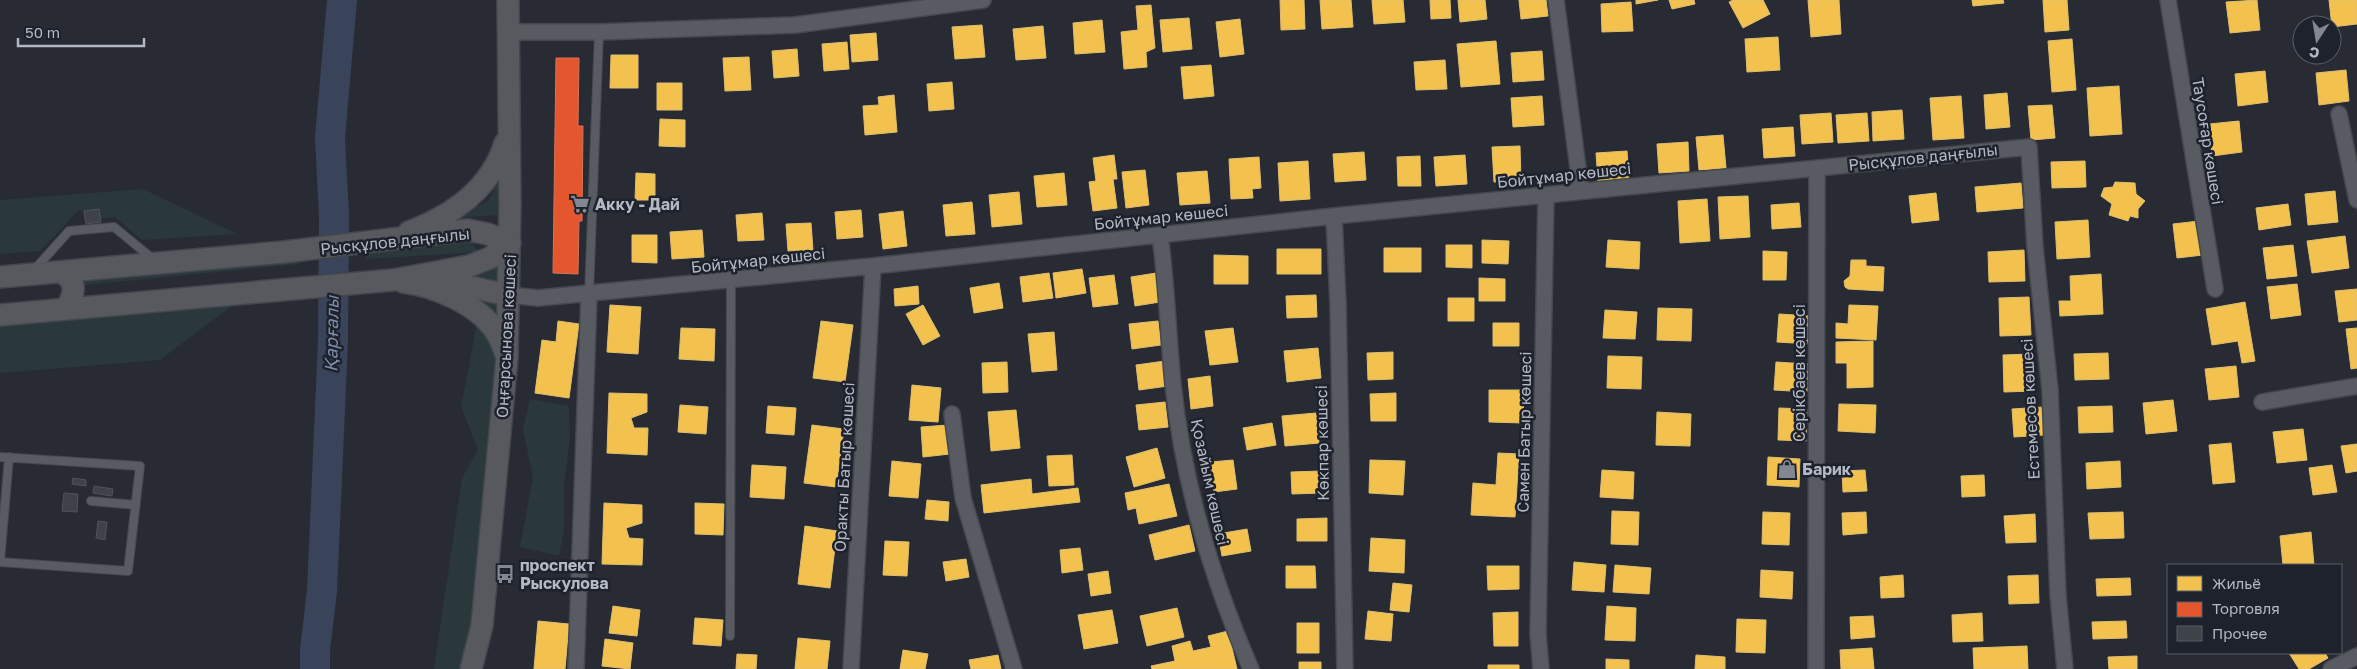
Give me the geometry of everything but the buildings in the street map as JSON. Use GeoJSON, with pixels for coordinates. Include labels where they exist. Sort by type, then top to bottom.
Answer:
{"type":"FeatureCollection","features":[{"type":"Feature","properties":{"kind":"main road","name":"Оңғарсынова көшесі"},"geometry":{"type":"LineString","coordinates":[[471,669],[482,625],[507,357],[510,243],[508,0]]}},
{"type":"Feature","properties":{"kind":"main road"},"geometry":{"type":"LineString","coordinates":[[386,241],[416,229],[459,207],[480,190],[498,163],[510,126]]}},
{"type":"Feature","properties":{"kind":"main road","name":"Рысқұлов даңғылы"},"geometry":{"type":"LineString","coordinates":[[0,277],[364,244],[468,230],[488,234],[510,243]]}},
{"type":"Feature","properties":{"kind":"main road","name":"Рысқұлов даңғылы"},"geometry":{"type":"LineString","coordinates":[[0,315],[288,291],[393,280],[469,266],[490,258],[510,243]]}},
{"type":"Feature","properties":{"kind":"main road"},"geometry":{"type":"LineString","coordinates":[[60,272],[70,278],[74,285],[70,303],[66,309]]}},
{"type":"Feature","properties":{"kind":"main road"},"geometry":{"type":"LineString","coordinates":[[393,280],[418,284],[466,286],[508,295]]}},
{"type":"Feature","properties":{"kind":"main road"},"geometry":{"type":"LineString","coordinates":[[418,284],[457,300],[482,316],[496,332],[507,357]]}},
{"type":"Feature","properties":{"kind":"street"},"geometry":{"type":"LineString","coordinates":[[508,32],[599,32],[795,25],[983,0]]}},
{"type":"Feature","properties":{"kind":"street"},"geometry":{"type":"LineString","coordinates":[[1556,0],[1581,191]]}},
{"type":"Feature","properties":{"kind":"street","name":"Тауcоғар көшесі"},"geometry":{"type":"LineString","coordinates":[[2168,0],[2215,289]]}},
{"type":"Feature","properties":{"kind":"street"},"geometry":{"type":"LineString","coordinates":[[2339,114],[2357,200]]}},
{"type":"Feature","properties":{"kind":"street","name":"Рысқұлов даңғылы"},"geometry":{"type":"LineString","coordinates":[[1817,168],[2029,147]]}},
{"type":"Feature","properties":{"kind":"street","name":"Естемесов көшесі"},"geometry":{"type":"LineString","coordinates":[[2029,147],[2034,247],[2050,390],[2057,585],[2066,669]]}},
{"type":"Feature","properties":{"kind":"street","name":"Бойтұмар көшесі"},"geometry":{"type":"LineString","coordinates":[[508,295],[538,298],[589,294],[1160,236],[1334,216],[1817,168]]}},
{"type":"Feature","properties":{"kind":"street","name":"Серікбаев көшесі"},"geometry":{"type":"LineString","coordinates":[[1816,669],[1817,168]]}},
{"type":"Feature","properties":{"kind":"street","name":"Самен Батыр көшесі"},"geometry":{"type":"LineString","coordinates":[[1540,669],[1538,634],[1546,195]]}},
{"type":"Feature","properties":{"kind":"street","name":"Көкпар көшесі"},"geometry":{"type":"LineString","coordinates":[[1334,216],[1338,304],[1345,669]]}},
{"type":"Feature","properties":{"kind":"street","name":"Қозайым көшесі"},"geometry":{"type":"LineString","coordinates":[[1160,236],[1167,285],[1173,384],[1184,461],[1210,561],[1235,633],[1251,669]]}},
{"type":"Feature","properties":{"kind":"street","name":"Оракты Батыр көшесі"},"geometry":{"type":"LineString","coordinates":[[851,669],[872,266]]}},
{"type":"Feature","properties":{"kind":"street"},"geometry":{"type":"LineString","coordinates":[[576,669],[589,294]]}},
{"type":"Feature","properties":{"kind":"street"},"geometry":{"type":"LineString","coordinates":[[2262,402],[2357,386]]}},
{"type":"Feature","properties":{"kind":"street"},"geometry":{"type":"LineString","coordinates":[[952,414],[963,498],[1014,669]]}},
{"type":"Feature","properties":{"kind":"street"},"geometry":{"type":"LineString","coordinates":[[2331,669],[2357,656]]}},
{"type":"Feature","properties":{"kind":"lane"},"geometry":{"type":"LineString","coordinates":[[589,294],[599,32]]}},
{"type":"Feature","properties":{"kind":"lane"},"geometry":{"type":"LineString","coordinates":[[30,274],[69,230],[114,227],[158,263]]}},
{"type":"Feature","properties":{"kind":"lane"},"geometry":{"type":"LineString","coordinates":[[730,636],[731,280]]}},
{"type":"Feature","properties":{"kind":"lane"},"geometry":{"type":"LineString","coordinates":[[0,456],[140,466],[128,571],[0,562],[9,458]]}},
{"type":"Feature","properties":{"kind":"lane"},"geometry":{"type":"LineString","coordinates":[[91,500],[136,505]]}},
{"type":"Feature","properties":{"kind":"shaded area"},"geometry":{"type":"Polygon","coordinates":[[[505,170],[501,215],[453,218],[488,201],[505,170]]]}},
{"type":"Feature","properties":{"kind":"shaded area"},"geometry":{"type":"Polygon","coordinates":[[[143,189],[237,234],[142,240],[115,217],[100,219],[99,209],[78,211],[40,251],[0,254],[0,200],[143,189]]]}},
{"type":"Feature","properties":{"kind":"shaded area"},"geometry":{"type":"Polygon","coordinates":[[[470,239],[478,252],[366,259],[365,252],[470,239]]]}},
{"type":"Feature","properties":{"kind":"shaded area"},"geometry":{"type":"Polygon","coordinates":[[[299,257],[300,264],[85,285],[82,276],[299,257]]]}},
{"type":"Feature","properties":{"kind":"shaded area"},"geometry":{"type":"Polygon","coordinates":[[[501,268],[500,283],[448,275],[501,268]]]}},
{"type":"Feature","properties":{"kind":"shaded area"},"geometry":{"type":"Polygon","coordinates":[[[508,295],[471,669],[434,669],[462,478],[478,450],[461,407],[477,323],[457,300],[508,295]]]}},
{"type":"Feature","properties":{"kind":"shaded area"},"geometry":{"type":"Polygon","coordinates":[[[233,305],[160,360],[0,373],[0,325],[233,305]]]}},
{"type":"Feature","properties":{"kind":"shaded area"},"geometry":{"type":"Polygon","coordinates":[[[530,399],[569,406],[570,438],[564,484],[564,530],[559,556],[520,547],[533,478],[523,429],[530,399]]]}},
{"type":"Feature","properties":{"kind":"waterway","name":"Қарғалы"},"geometry":{"type":"LineString","coordinates":[[315,669],[315,650],[322,591],[333,340],[334,216],[330,138],[342,0]]}},
{"type":"Feature","properties":{"kind":"place","name":"Акку - Дай"},"geometry":{"type":"Point","coordinates":[580,204]}},
{"type":"Feature","properties":{"kind":"place","name":"Барик"},"geometry":{"type":"Point","coordinates":[1787,469]}},
{"type":"Feature","properties":{"kind":"place","name":"проспект Рыскулова"},"geometry":{"type":"Point","coordinates":[505,574]}}]}
